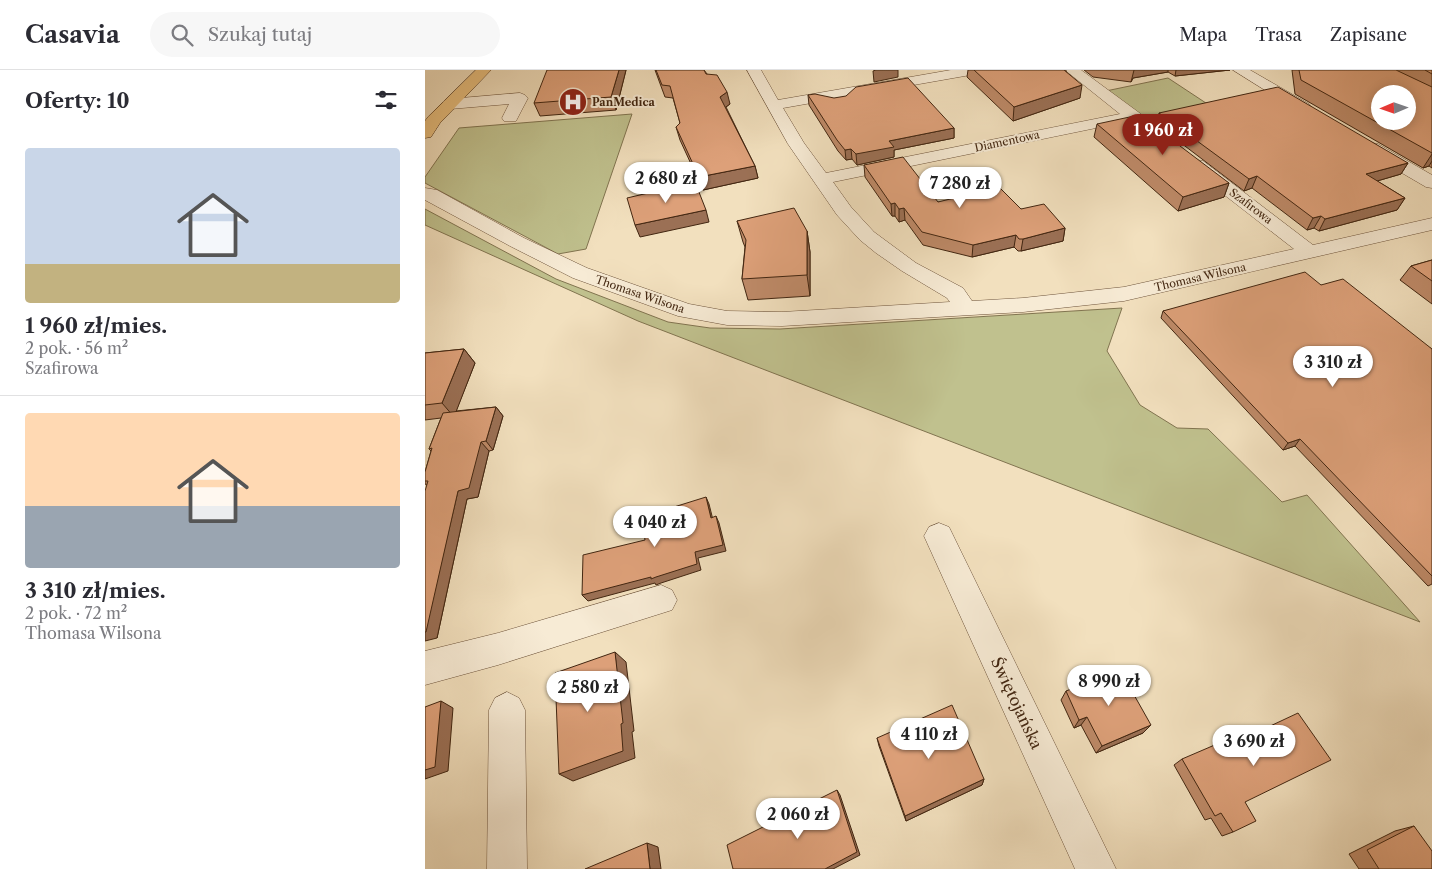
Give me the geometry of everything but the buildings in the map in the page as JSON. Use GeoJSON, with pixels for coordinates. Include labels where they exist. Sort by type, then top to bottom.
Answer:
{"type":"FeatureCollection","features":[{"type":"Feature","properties":{"kind":"main road"},"geometry":{"type":"LineString","coordinates":[[425,133],[450,104],[484,70]]}},
{"type":"Feature","properties":{"kind":"street"},"geometry":{"type":"LineString","coordinates":[[754,70],[775,104],[795,144],[822,179],[843,211],[867,236],[909,266],[955,293],[965,307]]}},
{"type":"Feature","properties":{"kind":"street"},"geometry":{"type":"LineString","coordinates":[[775,104],[976,70]]}},
{"type":"Feature","properties":{"kind":"street"},"geometry":{"type":"LineString","coordinates":[[1072,70],[1155,133]]}},
{"type":"Feature","properties":{"kind":"street"},"geometry":{"type":"LineString","coordinates":[[1240,70],[1315,114]]}},
{"type":"Feature","properties":{"kind":"street"},"geometry":{"type":"LineString","coordinates":[[450,104],[520,98],[510,118]]}},
{"type":"Feature","properties":{"kind":"street","name":"Diamentowa"},"geometry":{"type":"LineString","coordinates":[[822,179],[1133,116]]}},
{"type":"Feature","properties":{"kind":"street"},"geometry":{"type":"LineString","coordinates":[[1357,139],[1432,183]]}},
{"type":"Feature","properties":{"kind":"street","name":"Szafirowa"},"geometry":{"type":"LineString","coordinates":[[1186,156],[1310,252]]}},
{"type":"Feature","properties":{"kind":"street","name":"Thomasa Wilsona"},"geometry":{"type":"LineString","coordinates":[[425,194],[430,194],[517,242],[580,273],[686,311],[727,318],[782,318],[1023,304],[1124,294],[1432,224]]}},
{"type":"Feature","properties":{"kind":"street","name":"Świętojańska"},"geometry":{"type":"LineString","coordinates":[[939,536],[1095,869]]}},
{"type":"Feature","properties":{"kind":"street"},"geometry":{"type":"LineString","coordinates":[[425,668],[499,649],[661,600]]}},
{"type":"Feature","properties":{"kind":"street"},"geometry":{"type":"LineString","coordinates":[[507,710],[507,869]]}},
{"type":"Feature","properties":{"kind":"green space"},"geometry":{"type":"Polygon","coordinates":[[[1168,78],[1212,107],[1140,121],[1101,92],[1168,78]]]}},
{"type":"Feature","properties":{"kind":"green space"},"geometry":{"type":"Polygon","coordinates":[[[632,114],[586,249],[558,254],[425,183],[425,177],[459,128],[632,114]]]}},
{"type":"Feature","properties":{"kind":"green space"},"geometry":{"type":"Polygon","coordinates":[[[425,209],[556,279],[668,322],[710,328],[780,329],[1122,308],[1107,351],[1140,405],[1177,428],[1208,429],[1282,502],[1307,495],[1420,622],[638,321],[425,225],[425,209]]]}},
{"type":"Feature","properties":{"kind":"place","name":"PanMedica"},"geometry":{"type":"Point","coordinates":[573,102]}}]}
